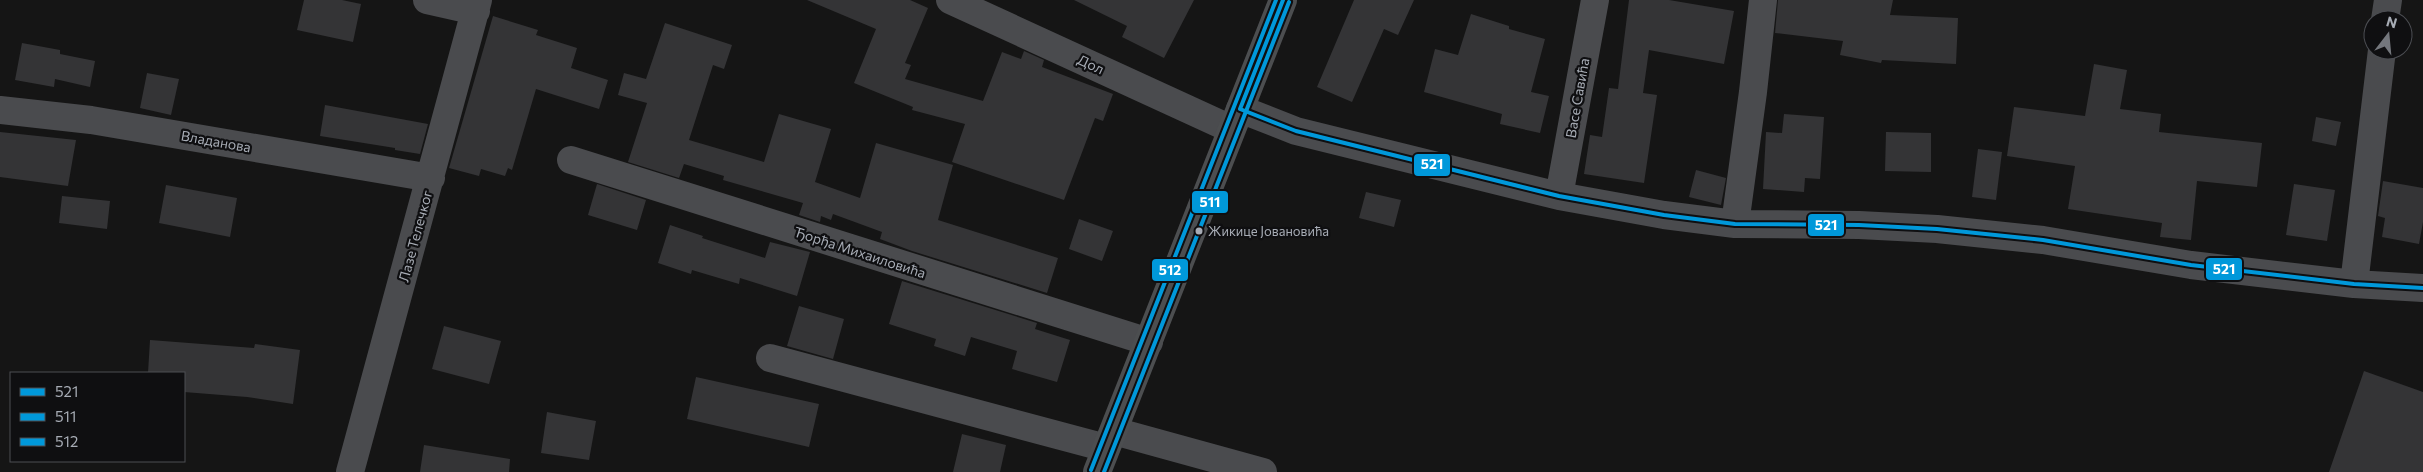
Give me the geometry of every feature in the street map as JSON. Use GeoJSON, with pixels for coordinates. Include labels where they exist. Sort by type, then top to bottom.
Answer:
{"type":"FeatureCollection","features":[{"type":"Feature","properties":{"kind":"main road"},"geometry":{"type":"LineString","coordinates":[[1105,451],[1283,0]]}},
{"type":"Feature","properties":{"kind":"street"},"geometry":{"type":"LineString","coordinates":[[427,0],[477,6]]}},
{"type":"Feature","properties":{"kind":"street","name":"Дол"},"geometry":{"type":"LineString","coordinates":[[950,0],[1235,119],[1296,131],[1559,196],[1735,224],[1858,225],[1937,229],[2043,240],[2191,265],[2354,284],[2423,288]]}},
{"type":"Feature","properties":{"kind":"street","name":"Васе Савића"},"geometry":{"type":"LineString","coordinates":[[1559,196],[1596,0]]}},
{"type":"Feature","properties":{"kind":"street"},"geometry":{"type":"LineString","coordinates":[[1735,224],[1763,0]]}},
{"type":"Feature","properties":{"kind":"street","name":"Лазе Телечког"},"geometry":{"type":"LineString","coordinates":[[350,472],[477,6]]}},
{"type":"Feature","properties":{"kind":"street"},"geometry":{"type":"LineString","coordinates":[[2354,284],[2381,60]]}},
{"type":"Feature","properties":{"kind":"street","name":"Владанова"},"geometry":{"type":"LineString","coordinates":[[0,110],[91,120],[430,178]]}},
{"type":"Feature","properties":{"kind":"street","name":"Ђорђа Михаиловића"},"geometry":{"type":"LineString","coordinates":[[571,160],[1149,342]]}},
{"type":"Feature","properties":{"kind":"street"},"geometry":{"type":"LineString","coordinates":[[770,358],[1105,451],[1263,472]]}},
{"type":"Feature","properties":{"kind":"building"},"geometry":{"type":"Polygon","coordinates":[[[304,0],[342,0],[361,4],[353,42],[297,30],[304,0]]]}},
{"type":"Feature","properties":{"kind":"building"},"geometry":{"type":"Polygon","coordinates":[[[807,0],[910,0],[928,8],[905,63],[911,65],[905,79],[983,101],[1002,52],[1021,59],[1024,51],[1044,60],[1042,67],[1113,94],[1103,121],[1095,118],[1064,200],[952,162],[965,124],[912,110],[913,107],[854,83],[876,29],[807,0]]]}},
{"type":"Feature","properties":{"kind":"building"},"geometry":{"type":"Polygon","coordinates":[[[1074,0],[1194,0],[1164,58],[1122,37],[1127,26],[1074,0]]]}},
{"type":"Feature","properties":{"kind":"building"},"geometry":{"type":"Polygon","coordinates":[[[1354,0],[1414,0],[1398,35],[1384,29],[1352,102],[1317,87],[1354,0]]]}},
{"type":"Feature","properties":{"kind":"building"},"geometry":{"type":"Polygon","coordinates":[[[1629,0],[1669,0],[1734,11],[1724,64],[1649,50],[1643,93],[1657,95],[1644,183],[1584,174],[1590,135],[1602,137],[1609,88],[1618,89],[1629,0]]]}},
{"type":"Feature","properties":{"kind":"building"},"geometry":{"type":"Polygon","coordinates":[[[1778,0],[1893,0],[1890,15],[1958,18],[1956,64],[1882,60],[1881,63],[1840,55],[1843,41],[1775,33],[1778,0]]]}},
{"type":"Feature","properties":{"kind":"building"},"geometry":{"type":"Polygon","coordinates":[[[1471,14],[1509,26],[1509,29],[1545,39],[1531,92],[1549,96],[1540,133],[1500,124],[1502,114],[1424,92],[1435,49],[1458,55],[1471,14]]]}},
{"type":"Feature","properties":{"kind":"building"},"geometry":{"type":"Polygon","coordinates":[[[493,16],[538,30],[536,35],[577,48],[571,68],[608,80],[599,109],[536,89],[512,170],[508,168],[505,176],[481,169],[479,176],[449,168],[493,16]]]}},
{"type":"Feature","properties":{"kind":"building"},"geometry":{"type":"Polygon","coordinates":[[[665,23],[732,45],[724,69],[713,65],[689,140],[764,162],[779,114],[831,129],[815,182],[860,198],[876,143],[953,165],[938,220],[1058,258],[1047,293],[912,251],[880,239],[882,232],[833,214],[831,220],[821,216],[820,222],[799,215],[803,203],[723,180],[724,176],[684,164],[679,178],[628,162],[647,103],[618,95],[624,73],[646,79],[665,23]]]}},
{"type":"Feature","properties":{"kind":"building"},"geometry":{"type":"Polygon","coordinates":[[[22,43],[60,50],[60,54],[95,61],[90,87],[55,79],[54,87],[15,80],[22,43]]]}},
{"type":"Feature","properties":{"kind":"building"},"geometry":{"type":"Polygon","coordinates":[[[2094,64],[2127,70],[2120,109],[2161,114],[2159,132],[2262,143],[2257,187],[2197,181],[2191,240],[2160,237],[2162,223],[2068,209],[2075,166],[2007,156],[2014,107],[2085,116],[2094,64]]]}},
{"type":"Feature","properties":{"kind":"building"},"geometry":{"type":"Polygon","coordinates":[[[147,73],[179,79],[171,115],[140,108],[147,73]]]}},
{"type":"Feature","properties":{"kind":"building"},"geometry":{"type":"Polygon","coordinates":[[[325,105],[428,124],[420,154],[320,136],[325,105]]]}},
{"type":"Feature","properties":{"kind":"building"},"geometry":{"type":"Polygon","coordinates":[[[1784,114],[1824,117],[1820,179],[1805,178],[1804,192],[1763,189],[1766,132],[1782,133],[1784,114]]]}},
{"type":"Feature","properties":{"kind":"building"},"geometry":{"type":"Polygon","coordinates":[[[2316,117],[2341,122],[2336,146],[2312,141],[2316,117]]]}},
{"type":"Feature","properties":{"kind":"building"},"geometry":{"type":"Polygon","coordinates":[[[0,132],[76,140],[68,186],[0,177],[0,132]]]}},
{"type":"Feature","properties":{"kind":"building"},"geometry":{"type":"Polygon","coordinates":[[[1886,132],[1931,133],[1931,172],[1885,171],[1886,132]]]}},
{"type":"Feature","properties":{"kind":"building"},"geometry":{"type":"Polygon","coordinates":[[[1978,149],[2002,152],[1996,200],[1972,197],[1978,149]]]}},
{"type":"Feature","properties":{"kind":"building"},"geometry":{"type":"Polygon","coordinates":[[[1696,170],[1726,178],[1721,205],[1689,197],[1696,170]]]}},
{"type":"Feature","properties":{"kind":"building"},"geometry":{"type":"Polygon","coordinates":[[[2383,181],[2423,188],[2423,222],[2419,244],[2382,237],[2385,218],[2378,216],[2383,181]]]}},
{"type":"Feature","properties":{"kind":"building"},"geometry":{"type":"Polygon","coordinates":[[[597,184],[646,200],[637,230],[588,215],[597,184]]]}},
{"type":"Feature","properties":{"kind":"building"},"geometry":{"type":"Polygon","coordinates":[[[2294,184],[2335,190],[2327,241],[2286,235],[2294,184]]]}},
{"type":"Feature","properties":{"kind":"building"},"geometry":{"type":"Polygon","coordinates":[[[166,185],[237,198],[230,237],[159,223],[166,185]]]}},
{"type":"Feature","properties":{"kind":"building"},"geometry":{"type":"Polygon","coordinates":[[[1366,192],[1401,200],[1394,227],[1359,218],[1366,192]]]}},
{"type":"Feature","properties":{"kind":"building"},"geometry":{"type":"Polygon","coordinates":[[[62,196],[110,201],[107,229],[59,223],[62,196]]]}},
{"type":"Feature","properties":{"kind":"building"},"geometry":{"type":"Polygon","coordinates":[[[1079,219],[1113,231],[1102,261],[1069,249],[1079,219]]]}},
{"type":"Feature","properties":{"kind":"building"},"geometry":{"type":"Polygon","coordinates":[[[670,225],[703,236],[702,238],[765,258],[770,242],[810,252],[797,296],[740,278],[739,284],[692,270],[691,274],[658,263],[670,225]]]}},
{"type":"Feature","properties":{"kind":"building"},"geometry":{"type":"Polygon","coordinates":[[[902,281],[1037,323],[1035,329],[1070,340],[1057,382],[1012,369],[1017,351],[971,337],[965,356],[934,346],[936,339],[889,324],[902,281]]]}},
{"type":"Feature","properties":{"kind":"building"},"geometry":{"type":"Polygon","coordinates":[[[799,306],[844,319],[833,359],[787,346],[799,306]]]}},
{"type":"Feature","properties":{"kind":"building"},"geometry":{"type":"Polygon","coordinates":[[[444,326],[501,341],[489,384],[432,369],[444,326]]]}},
{"type":"Feature","properties":{"kind":"building"},"geometry":{"type":"Polygon","coordinates":[[[150,340],[254,348],[255,344],[300,350],[293,404],[247,397],[185,392],[185,372],[148,372],[150,340]]]}},
{"type":"Feature","properties":{"kind":"building"},"geometry":{"type":"Polygon","coordinates":[[[2364,371],[2423,392],[2423,472],[2329,472],[2364,371]]]}},
{"type":"Feature","properties":{"kind":"building"},"geometry":{"type":"Polygon","coordinates":[[[696,377],[819,404],[809,447],[687,419],[696,377]]]}},
{"type":"Feature","properties":{"kind":"building"},"geometry":{"type":"Polygon","coordinates":[[[547,412],[596,421],[589,460],[541,453],[547,412]]]}},
{"type":"Feature","properties":{"kind":"building"},"geometry":{"type":"Polygon","coordinates":[[[962,434],[1006,445],[1000,472],[953,472],[962,434]]]}},
{"type":"Feature","properties":{"kind":"building"},"geometry":{"type":"Polygon","coordinates":[[[424,445],[510,459],[509,472],[420,472],[424,445]]]}},
{"type":"Feature","properties":{"kind":"transit line","name":"512"},"geometry":{"type":"LineString","coordinates":[[1091,470],[1276,0]]}},
{"type":"Feature","properties":{"kind":"transit line","name":"521"},"geometry":{"type":"LineString","coordinates":[[1240,109],[1283,0]]}},
{"type":"Feature","properties":{"kind":"transit line","name":"511"},"geometry":{"type":"LineString","coordinates":[[1104,472],[1289,2]]}},
{"type":"Feature","properties":{"kind":"transit line","name":"521"},"geometry":{"type":"LineString","coordinates":[[1240,109],[1296,131],[1559,196],[1664,215],[1735,224],[1859,225],[1937,229],[2043,240],[2191,265],[2354,284],[2423,288]]}},
{"type":"Feature","properties":{"kind":"place","name":"Жикице Јовановића"},"geometry":{"type":"Point","coordinates":[1199,231]}}]}
